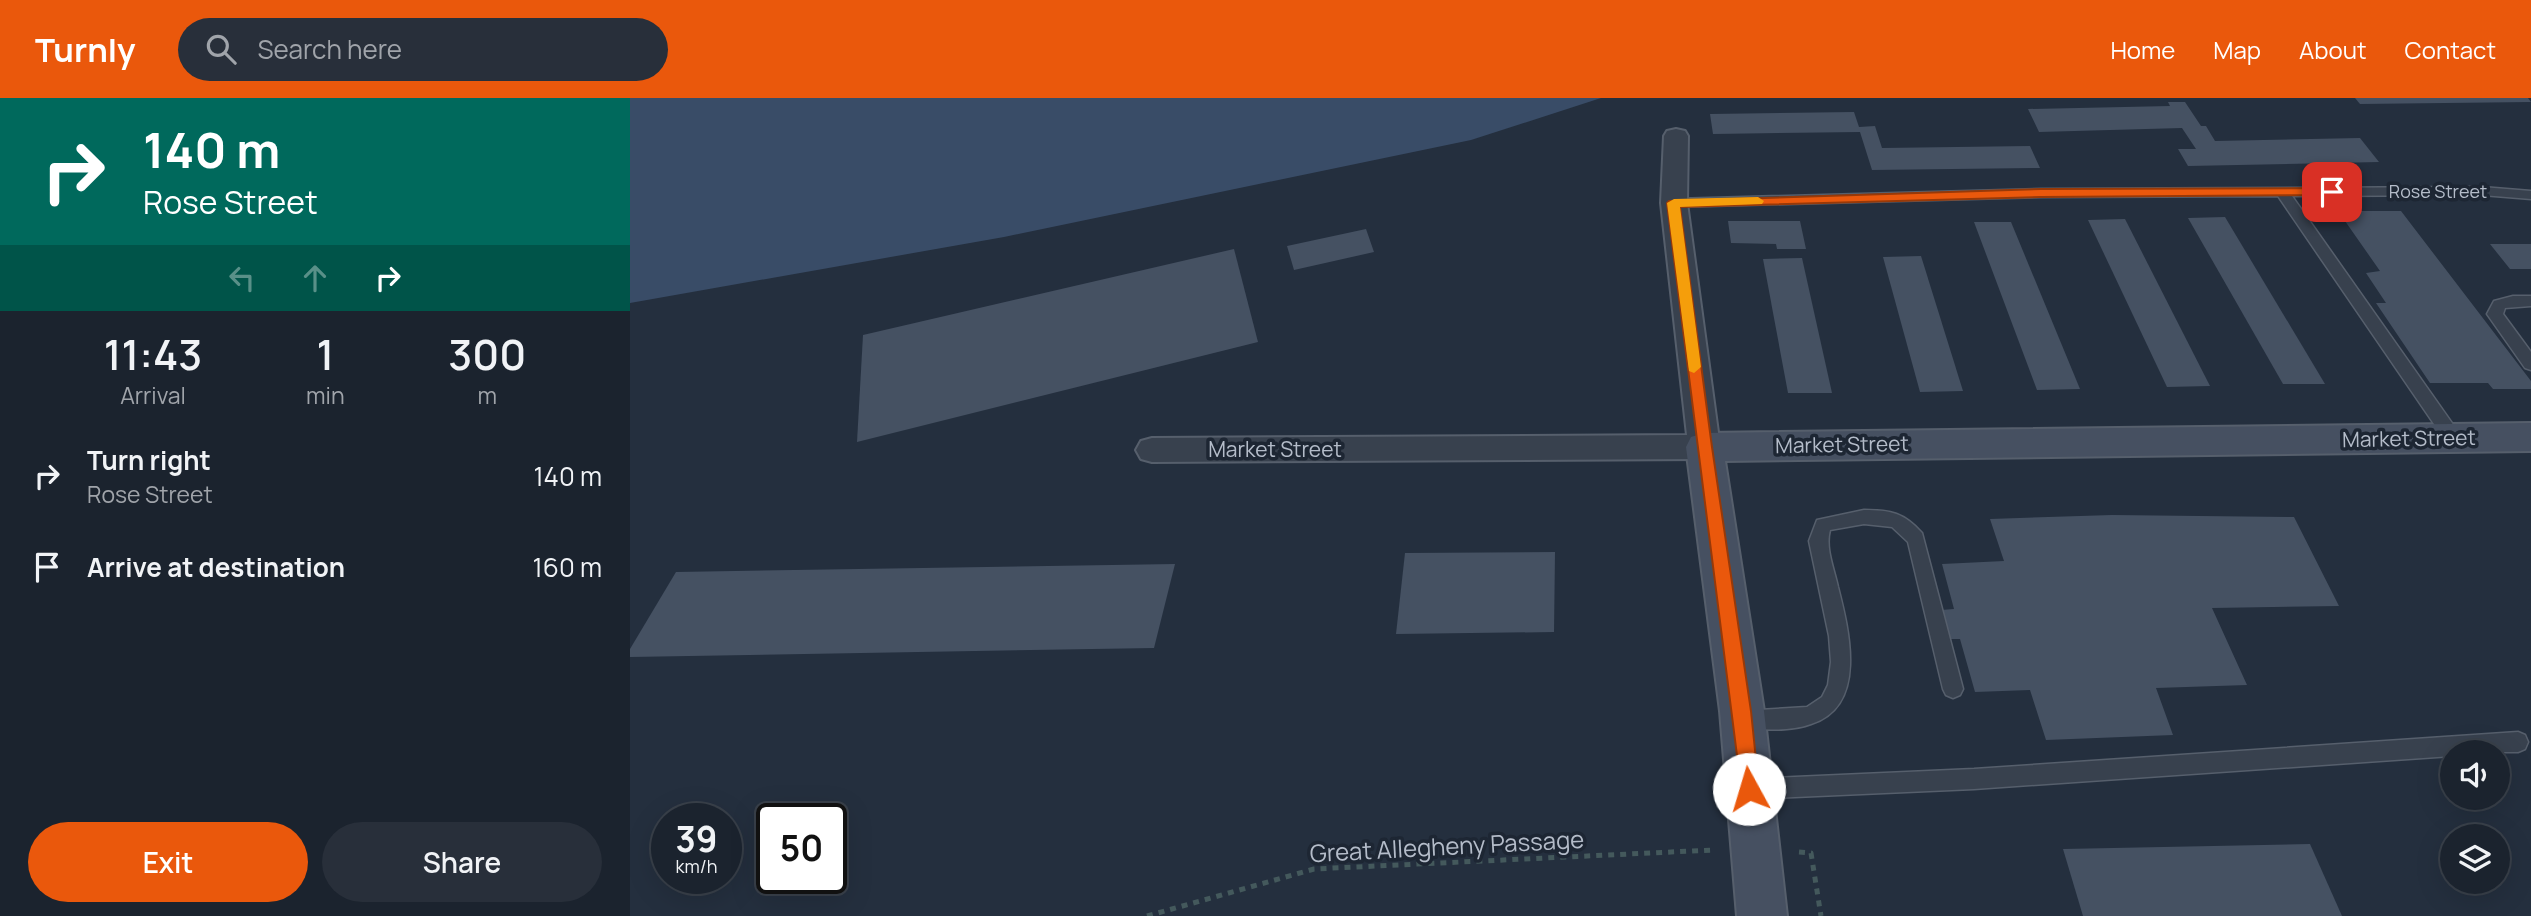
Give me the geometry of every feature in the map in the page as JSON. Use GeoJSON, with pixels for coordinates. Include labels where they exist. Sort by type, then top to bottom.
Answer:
{"type":"FeatureCollection","features":[{"type":"Feature","properties":{"kind":"main road","name":"Market Street"},"geometry":{"type":"LineString","coordinates":[[1704,447],[2531,437]]}},
{"type":"Feature","properties":{"kind":"main road"},"geometry":{"type":"LineString","coordinates":[[1704,447],[1742,720],[1762,916]]}},
{"type":"Feature","properties":{"kind":"street"},"geometry":{"type":"LineString","coordinates":[[1676,136],[1674,203],[1704,447]]}},
{"type":"Feature","properties":{"kind":"street","name":"Market Street"},"geometry":{"type":"LineString","coordinates":[[1152,450],[1704,447]]}},
{"type":"Feature","properties":{"kind":"lane","name":"Rose Street"},"geometry":{"type":"LineString","coordinates":[[1674,203],[2041,193],[2483,191],[2531,195]]}},
{"type":"Feature","properties":{"kind":"lane"},"geometry":{"type":"LineString","coordinates":[[2282,192],[2453,438]]}},
{"type":"Feature","properties":{"kind":"lane"},"geometry":{"type":"LineString","coordinates":[[2531,301],[2512,301],[2498,305],[2495,314],[2531,363]]}},
{"type":"Feature","properties":{"kind":"lane"},"geometry":{"type":"LineString","coordinates":[[1742,720],[1812,715],[1832,703],[1840,679],[1842,653],[1818,541],[1823,525],[1836,520],[1884,518],[1904,525],[1916,538],[1953,689]]}},
{"type":"Feature","properties":{"kind":"lane"},"geometry":{"type":"LineString","coordinates":[[1749,789],[1974,779],[2518,742]]}},
{"type":"Feature","properties":{"kind":"path","name":"Great Allegheny Passage"},"geometry":{"type":"LineString","coordinates":[[1147,916],[1314,869],[1755,848]]}},
{"type":"Feature","properties":{"kind":"water"},"geometry":{"type":"Polygon","coordinates":[[[630,98],[1601,98],[1471,140],[1004,237],[630,303],[630,98]]]}},
{"type":"Feature","properties":{"kind":"building"},"geometry":{"type":"Polygon","coordinates":[[[2355,98],[2528,98],[2531,102],[2360,104],[2355,98]]]}},
{"type":"Feature","properties":{"kind":"building"},"geometry":{"type":"Polygon","coordinates":[[[2168,102],[2185,102],[2215,141],[2360,138],[2379,162],[2188,166],[2178,149],[2196,149],[2182,128],[2039,132],[2028,109],[2170,106],[2168,102]]]}},
{"type":"Feature","properties":{"kind":"building"},"geometry":{"type":"Polygon","coordinates":[[[1854,112],[1859,127],[1875,126],[1882,148],[2030,146],[2040,168],[1872,170],[1860,132],[1713,134],[1710,114],[1854,112]]]}},
{"type":"Feature","properties":{"kind":"building"},"geometry":{"type":"Polygon","coordinates":[[[2338,211],[2401,211],[2531,381],[2531,389],[2493,389],[2488,383],[2430,383],[2376,303],[2386,303],[2366,273],[2380,271],[2338,211]]]}},
{"type":"Feature","properties":{"kind":"building"},"geometry":{"type":"Polygon","coordinates":[[[2225,217],[2325,384],[2283,384],[2188,218],[2225,217]]]}},
{"type":"Feature","properties":{"kind":"building"},"geometry":{"type":"Polygon","coordinates":[[[2125,219],[2210,386],[2167,387],[2088,220],[2125,219]]]}},
{"type":"Feature","properties":{"kind":"building"},"geometry":{"type":"Polygon","coordinates":[[[1728,221],[1800,221],[1806,249],[1777,249],[1776,244],[1731,243],[1728,221]]]}},
{"type":"Feature","properties":{"kind":"building"},"geometry":{"type":"Polygon","coordinates":[[[1974,222],[2011,222],[2080,389],[2037,390],[1974,222]]]}},
{"type":"Feature","properties":{"kind":"building"},"geometry":{"type":"Polygon","coordinates":[[[1366,229],[1374,252],[1294,270],[1287,246],[1366,229]]]}},
{"type":"Feature","properties":{"kind":"building"},"geometry":{"type":"Polygon","coordinates":[[[2490,244],[2531,244],[2531,269],[2510,269],[2490,244]]]}},
{"type":"Feature","properties":{"kind":"building"},"geometry":{"type":"Polygon","coordinates":[[[1234,249],[1258,342],[857,442],[863,335],[1234,249]]]}},
{"type":"Feature","properties":{"kind":"building"},"geometry":{"type":"Polygon","coordinates":[[[1921,256],[1963,391],[1920,392],[1883,257],[1921,256]]]}},
{"type":"Feature","properties":{"kind":"building"},"geometry":{"type":"Polygon","coordinates":[[[1802,258],[1832,393],[1788,393],[1763,259],[1802,258]]]}},
{"type":"Feature","properties":{"kind":"building"},"geometry":{"type":"Polygon","coordinates":[[[2112,515],[2294,517],[2339,606],[2212,608],[2247,685],[2156,688],[2173,735],[2046,740],[2030,690],[1975,692],[1960,639],[1950,639],[1941,610],[1954,609],[1942,564],[2004,561],[1990,519],[2112,515]]]}},
{"type":"Feature","properties":{"kind":"building"},"geometry":{"type":"Polygon","coordinates":[[[1555,552],[1554,632],[1396,634],[1405,553],[1555,552]]]}},
{"type":"Feature","properties":{"kind":"building"},"geometry":{"type":"Polygon","coordinates":[[[1175,564],[1154,648],[630,657],[630,649],[676,572],[1175,564]]]}},
{"type":"Feature","properties":{"kind":"building"},"geometry":{"type":"Polygon","coordinates":[[[2310,844],[2342,916],[2083,916],[2063,849],[2310,844]]]}},
{"type":"Feature","properties":{"kind":"slow traffic"},"geometry":{"type":"LineString","coordinates":[[1694,367],[1674,203],[1758,201]]}},
{"type":"Feature","properties":{"kind":"route"},"geometry":{"type":"LineString","coordinates":[[1749,789],[1742,711],[1704,447],[1674,203],[2041,193],[2332,192]]}}]}
